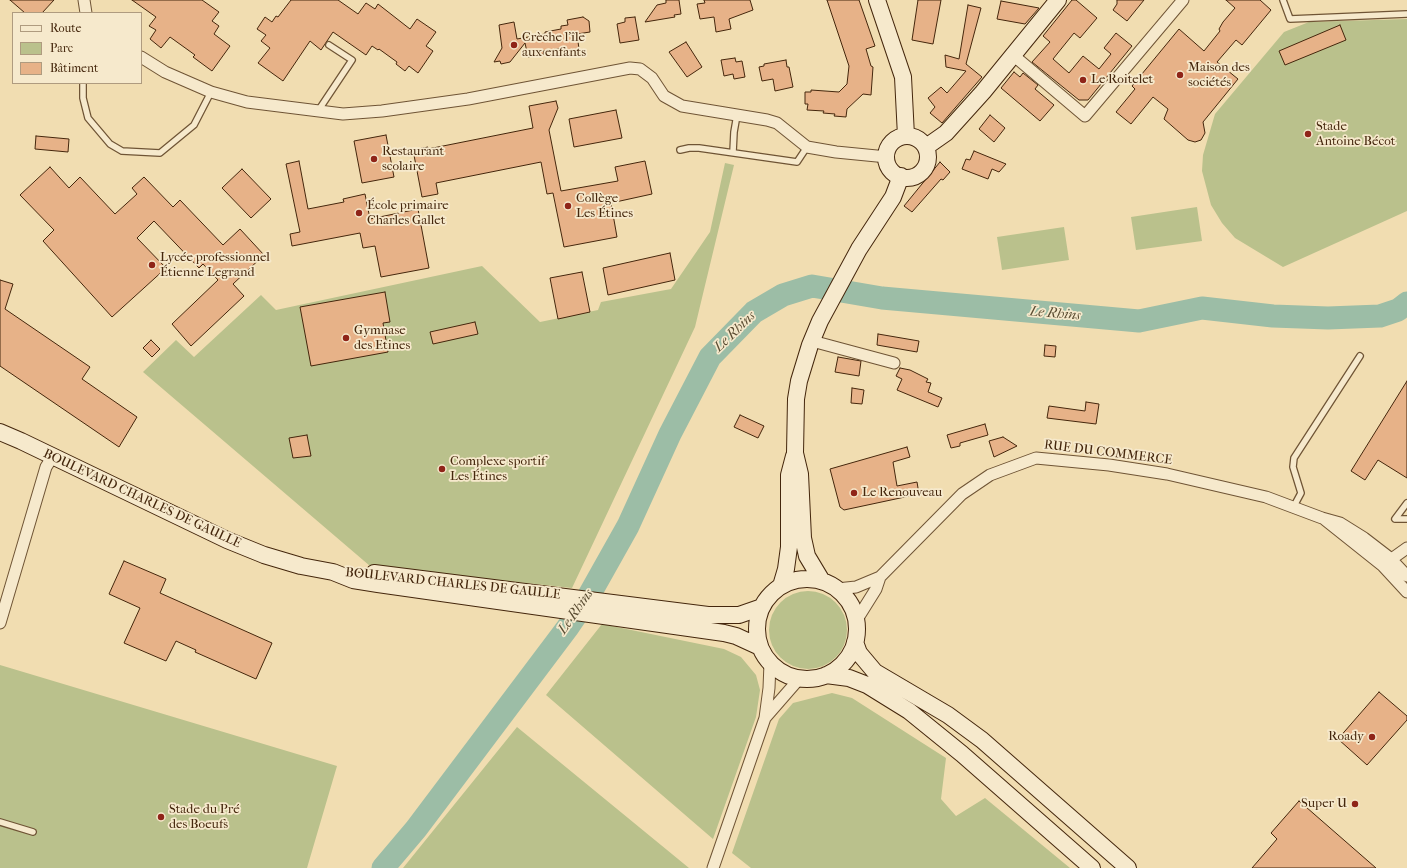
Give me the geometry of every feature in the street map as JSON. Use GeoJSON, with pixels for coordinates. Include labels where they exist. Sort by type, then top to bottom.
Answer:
{"type":"FeatureCollection","features":[{"type":"Feature","properties":{"kind":"main road"},"geometry":{"type":"LineString","coordinates":[[877,0],[903,77],[906,136]]}},
{"type":"Feature","properties":{"kind":"main road"},"geometry":{"type":"LineString","coordinates":[[926,147],[946,133],[1058,0]]}},
{"type":"Feature","properties":{"kind":"main road"},"geometry":{"type":"LineString","coordinates":[[906,136],[917,139],[926,147],[928,159],[923,170],[913,177],[901,176],[891,169],[887,157],[888,151],[894,141],[906,136]]}},
{"type":"Feature","properties":{"kind":"main road"},"geometry":{"type":"LineString","coordinates":[[781,586],[786,569],[788,547],[789,475],[795,453],[796,399],[803,367],[820,321],[859,249],[893,196],[901,176]]}},
{"type":"Feature","properties":{"kind":"main road","name":"BOULEVARD CHARLES DE GAULLE"},"geometry":{"type":"LineString","coordinates":[[0,432],[226,540],[264,555],[301,566],[333,572],[353,580],[546,601],[629,604],[708,615],[729,616],[751,612],[762,607]]}},
{"type":"Feature","properties":{"kind":"main road"},"geometry":{"type":"LineString","coordinates":[[795,453],[800,474],[803,538],[807,556],[822,581]]}},
{"type":"Feature","properties":{"kind":"main road"},"geometry":{"type":"LineString","coordinates":[[801,579],[822,581],[837,589],[850,603],[856,621],[855,642],[849,656],[839,667],[826,675],[813,679],[799,679],[788,676],[770,663],[760,647],[757,627],[762,607],[770,595],[781,586],[801,579]]}},
{"type":"Feature","properties":{"kind":"main road","name":"BOULEVARD CHARLES DE GAULLE"},"geometry":{"type":"LineString","coordinates":[[546,601],[622,619],[724,633],[736,636],[760,647]]}},
{"type":"Feature","properties":{"kind":"main road"},"geometry":{"type":"LineString","coordinates":[[855,642],[859,653],[875,672],[948,715],[982,740],[1128,868]]}},
{"type":"Feature","properties":{"kind":"main road"},"geometry":{"type":"LineString","coordinates":[[826,675],[849,678],[867,685],[909,711],[962,754],[1092,868]]}},
{"type":"Feature","properties":{"kind":"street"},"geometry":{"type":"LineString","coordinates":[[84,0],[86,12]]}},
{"type":"Feature","properties":{"kind":"street"},"geometry":{"type":"LineString","coordinates":[[1013,55],[1085,116],[1183,0]]}},
{"type":"Feature","properties":{"kind":"street"},"geometry":{"type":"LineString","coordinates":[[142,58],[165,72],[211,92],[247,102],[343,114],[382,111],[460,100],[630,68],[640,69],[652,78],[664,96],[678,104],[777,123],[807,147],[836,152],[887,157]]}},
{"type":"Feature","properties":{"kind":"street"},"geometry":{"type":"LineString","coordinates":[[812,341],[894,362]]}},
{"type":"Feature","properties":{"kind":"street"},"geometry":{"type":"LineString","coordinates":[[0,623],[46,467],[53,456]]}},
{"type":"Feature","properties":{"kind":"street","name":"RUE DU COMMERCE"},"geometry":{"type":"LineString","coordinates":[[837,589],[856,587],[880,577],[962,494],[990,475],[1036,458],[1109,465],[1167,474],[1266,497],[1294,506],[1322,518],[1387,562],[1404,579],[1407,592]]}},
{"type":"Feature","properties":{"kind":"street"},"geometry":{"type":"LineString","coordinates":[[1387,562],[1407,548]]}},
{"type":"Feature","properties":{"kind":"street","name":"RUE DU COMMERCE"},"geometry":{"type":"LineString","coordinates":[[856,621],[876,589],[880,577]]}},
{"type":"Feature","properties":{"kind":"street"},"geometry":{"type":"LineString","coordinates":[[713,868],[765,718],[769,688],[770,663]]}},
{"type":"Feature","properties":{"kind":"street"},"geometry":{"type":"LineString","coordinates":[[765,718],[799,679]]}},
{"type":"Feature","properties":{"kind":"lane"},"geometry":{"type":"LineString","coordinates":[[1283,0],[1290,19],[1407,14]]}},
{"type":"Feature","properties":{"kind":"lane"},"geometry":{"type":"LineString","coordinates":[[318,112],[352,60],[330,45]]}},
{"type":"Feature","properties":{"kind":"lane"},"geometry":{"type":"LineString","coordinates":[[83,84],[83,98],[88,118],[110,144],[122,151],[160,153],[194,125],[211,92]]}},
{"type":"Feature","properties":{"kind":"lane"},"geometry":{"type":"LineString","coordinates":[[733,152],[737,115]]}},
{"type":"Feature","properties":{"kind":"lane"},"geometry":{"type":"LineString","coordinates":[[680,150],[700,148],[797,162],[807,147]]}},
{"type":"Feature","properties":{"kind":"lane"},"geometry":{"type":"LineString","coordinates":[[1294,506],[1301,493],[1293,467],[1294,458],[1360,356]]}},
{"type":"Feature","properties":{"kind":"lane"},"geometry":{"type":"LineString","coordinates":[[1407,503],[1396,520],[1407,519]]}},
{"type":"Feature","properties":{"kind":"lane"},"geometry":{"type":"LineString","coordinates":[[0,822],[33,832]]}},
{"type":"Feature","properties":{"kind":"green space","name":"Stade Antoine Bécot"},"geometry":{"type":"Polygon","coordinates":[[[1407,19],[1407,211],[1283,267],[1235,238],[1222,223],[1211,205],[1202,171],[1203,155],[1215,114],[1284,32],[1309,22],[1407,19]]]}},
{"type":"Feature","properties":{"kind":"green space","name":"Complexe sportif Les Étines"},"geometry":{"type":"Polygon","coordinates":[[[725,163],[734,165],[695,327],[572,588],[370,566],[143,372],[176,340],[194,357],[261,295],[276,310],[482,266],[540,322],[598,310],[601,302],[671,289],[710,232],[725,163]]]}},
{"type":"Feature","properties":{"kind":"green space"},"geometry":{"type":"Polygon","coordinates":[[[1197,207],[1202,241],[1136,250],[1131,217],[1197,207]]]}},
{"type":"Feature","properties":{"kind":"green space"},"geometry":{"type":"Polygon","coordinates":[[[1064,227],[1069,260],[1002,270],[997,237],[1064,227]]]}},
{"type":"Feature","properties":{"kind":"green space"},"geometry":{"type":"Polygon","coordinates":[[[800,591],[816,591],[830,597],[841,608],[847,622],[847,638],[841,652],[830,663],[816,669],[800,669],[786,663],[775,652],[769,638],[769,622],[775,608],[786,597],[800,591]]]}},
{"type":"Feature","properties":{"kind":"green space"},"geometry":{"type":"Polygon","coordinates":[[[602,624],[724,649],[741,657],[756,675],[760,690],[756,717],[713,839],[546,695],[602,624]]]}},
{"type":"Feature","properties":{"kind":"green space","name":"Stade du Pré des Boeufs"},"geometry":{"type":"Polygon","coordinates":[[[0,665],[337,766],[307,868],[0,868],[0,665]]]}},
{"type":"Feature","properties":{"kind":"green space"},"geometry":{"type":"Polygon","coordinates":[[[832,693],[852,698],[946,758],[941,799],[956,816],[985,798],[1070,868],[751,868],[732,853],[779,719],[793,703],[832,693]]]}},
{"type":"Feature","properties":{"kind":"green space"},"geometry":{"type":"Polygon","coordinates":[[[517,727],[689,868],[403,868],[517,727]]]}},
{"type":"Feature","properties":{"kind":"building"},"geometry":{"type":"Polygon","coordinates":[[[10,0],[54,0],[43,12],[24,12],[10,0]]]}},
{"type":"Feature","properties":{"kind":"building"},"geometry":{"type":"Polygon","coordinates":[[[132,0],[202,0],[219,12],[212,21],[219,26],[214,34],[230,46],[212,71],[193,57],[195,55],[170,37],[161,48],[150,39],[156,30],[149,26],[156,17],[132,0]]]}},
{"type":"Feature","properties":{"kind":"building"},"geometry":{"type":"Polygon","coordinates":[[[291,0],[338,0],[358,14],[366,3],[375,9],[378,4],[410,29],[417,19],[436,32],[426,46],[433,51],[418,73],[409,66],[405,71],[396,64],[397,62],[379,49],[378,50],[372,46],[366,55],[333,32],[321,50],[310,41],[283,81],[258,63],[270,48],[261,41],[266,35],[257,29],[265,17],[272,22],[276,16],[278,17],[291,0]]]}},
{"type":"Feature","properties":{"kind":"building"},"geometry":{"type":"Polygon","coordinates":[[[666,0],[679,0],[681,14],[674,15],[675,17],[645,22],[657,5],[666,3],[666,0]]]}},
{"type":"Feature","properties":{"kind":"building"},"geometry":{"type":"Polygon","coordinates":[[[704,0],[750,0],[753,10],[729,19],[731,29],[716,32],[714,17],[700,19],[697,4],[705,3],[704,0]]]}},
{"type":"Feature","properties":{"kind":"building"},"geometry":{"type":"Polygon","coordinates":[[[827,0],[859,0],[875,46],[866,49],[871,66],[873,67],[871,95],[863,94],[847,109],[846,117],[823,113],[824,111],[807,110],[808,104],[805,104],[805,92],[811,92],[811,90],[839,92],[847,84],[849,66],[827,0]]]}},
{"type":"Feature","properties":{"kind":"building"},"geometry":{"type":"Polygon","coordinates":[[[918,0],[941,0],[933,44],[912,40],[918,0]]]}},
{"type":"Feature","properties":{"kind":"building"},"geometry":{"type":"Polygon","coordinates":[[[1072,0],[1076,0],[1097,18],[1080,38],[1074,33],[1053,59],[1069,73],[1083,56],[1099,69],[1111,54],[1104,48],[1116,33],[1132,46],[1088,100],[1079,100],[1032,62],[1050,42],[1043,36],[1072,0]]]}},
{"type":"Feature","properties":{"kind":"building"},"geometry":{"type":"Polygon","coordinates":[[[1117,0],[1144,0],[1127,21],[1113,10],[1117,4],[1117,0]]]}},
{"type":"Feature","properties":{"kind":"building"},"geometry":{"type":"Polygon","coordinates":[[[1226,0],[1260,0],[1271,10],[1242,45],[1236,40],[1217,62],[1238,79],[1203,122],[1205,133],[1201,140],[1195,142],[1188,140],[1164,119],[1168,109],[1153,97],[1131,124],[1116,112],[1135,89],[1132,86],[1179,29],[1204,51],[1220,31],[1219,29],[1223,22],[1235,8],[1226,0]]]}},
{"type":"Feature","properties":{"kind":"building"},"geometry":{"type":"Polygon","coordinates":[[[1001,1],[1039,8],[1025,24],[997,19],[1001,1]]]}},
{"type":"Feature","properties":{"kind":"building"},"geometry":{"type":"Polygon","coordinates":[[[968,5],[981,8],[966,64],[982,77],[942,123],[930,113],[935,107],[928,98],[941,87],[947,93],[966,71],[946,67],[945,55],[959,59],[968,5]]]}},
{"type":"Feature","properties":{"kind":"building"},"geometry":{"type":"Polygon","coordinates":[[[583,17],[589,21],[590,32],[577,34],[579,49],[565,51],[565,48],[543,51],[544,54],[528,57],[525,43],[510,62],[501,64],[500,61],[494,62],[502,48],[499,25],[514,22],[517,39],[545,34],[545,32],[561,29],[561,26],[568,25],[567,20],[583,17]]]}},
{"type":"Feature","properties":{"kind":"building"},"geometry":{"type":"Polygon","coordinates":[[[635,17],[639,40],[620,43],[617,24],[625,22],[625,18],[635,17]]]}},
{"type":"Feature","properties":{"kind":"building"},"geometry":{"type":"Polygon","coordinates":[[[1340,25],[1346,40],[1285,65],[1279,51],[1340,25]]]}},
{"type":"Feature","properties":{"kind":"building"},"geometry":{"type":"Polygon","coordinates":[[[686,42],[702,67],[687,77],[669,52],[686,42]]]}},
{"type":"Feature","properties":{"kind":"building"},"geometry":{"type":"Polygon","coordinates":[[[735,58],[736,62],[742,61],[745,77],[734,79],[733,74],[724,76],[721,60],[735,58]]]}},
{"type":"Feature","properties":{"kind":"building"},"geometry":{"type":"Polygon","coordinates":[[[786,60],[793,87],[775,91],[773,79],[762,81],[759,67],[764,66],[764,64],[786,60]]]}},
{"type":"Feature","properties":{"kind":"building"},"geometry":{"type":"Polygon","coordinates":[[[1014,72],[1020,77],[1023,73],[1038,85],[1035,89],[1054,105],[1040,121],[1001,88],[1014,72]]]}},
{"type":"Feature","properties":{"kind":"building"},"geometry":{"type":"Polygon","coordinates":[[[556,101],[558,108],[549,130],[561,191],[618,181],[615,167],[645,161],[652,194],[611,203],[617,237],[564,247],[553,193],[547,194],[541,162],[436,183],[438,194],[422,197],[413,150],[428,147],[428,149],[533,128],[529,106],[556,101]]]}},
{"type":"Feature","properties":{"kind":"building"},"geometry":{"type":"Polygon","coordinates":[[[616,110],[622,138],[574,147],[569,119],[616,110]]]}},
{"type":"Feature","properties":{"kind":"building"},"geometry":{"type":"Polygon","coordinates":[[[990,115],[1005,128],[994,142],[979,129],[990,115]]]}},
{"type":"Feature","properties":{"kind":"building","name":"Restaurant scolaire"},"geometry":{"type":"Polygon","coordinates":[[[386,135],[394,177],[362,183],[354,141],[386,135]]]}},
{"type":"Feature","properties":{"kind":"building"},"geometry":{"type":"Polygon","coordinates":[[[36,136],[69,139],[68,152],[35,149],[36,136]]]}},
{"type":"Feature","properties":{"kind":"building"},"geometry":{"type":"Polygon","coordinates":[[[974,151],[1006,164],[999,172],[992,169],[988,179],[962,169],[966,159],[970,160],[974,151]]]}},
{"type":"Feature","properties":{"kind":"building"},"geometry":{"type":"Polygon","coordinates":[[[299,161],[308,209],[344,202],[343,199],[365,194],[370,219],[418,209],[429,268],[381,277],[375,246],[363,248],[360,233],[292,246],[290,234],[300,232],[286,164],[299,161]]]}},
{"type":"Feature","properties":{"kind":"building"},"geometry":{"type":"Polygon","coordinates":[[[940,162],[950,172],[943,180],[941,179],[912,212],[904,206],[940,162]]]}},
{"type":"Feature","properties":{"kind":"building"},"geometry":{"type":"Polygon","coordinates":[[[50,167],[69,188],[80,177],[115,214],[137,194],[132,188],[144,177],[173,207],[180,200],[223,245],[240,229],[264,255],[233,284],[244,296],[191,346],[172,324],[218,280],[203,264],[199,268],[154,221],[137,238],[166,268],[112,317],[43,241],[54,230],[20,195],[50,167]]]}},
{"type":"Feature","properties":{"kind":"building"},"geometry":{"type":"Polygon","coordinates":[[[242,169],[271,199],[251,218],[222,188],[242,169]]]}},
{"type":"Feature","properties":{"kind":"building"},"geometry":{"type":"Polygon","coordinates":[[[670,253],[675,280],[608,295],[603,268],[670,253]]]}},
{"type":"Feature","properties":{"kind":"building"},"geometry":{"type":"Polygon","coordinates":[[[582,272],[590,312],[558,319],[550,278],[582,272]]]}},
{"type":"Feature","properties":{"kind":"building"},"geometry":{"type":"Polygon","coordinates":[[[0,280],[13,284],[5,309],[90,367],[82,379],[137,417],[119,447],[0,366],[0,280]]]}},
{"type":"Feature","properties":{"kind":"building","name":"Gymnase des Etines"},"geometry":{"type":"Polygon","coordinates":[[[385,292],[390,322],[383,323],[388,352],[311,366],[300,307],[385,292]]]}},
{"type":"Feature","properties":{"kind":"building"},"geometry":{"type":"Polygon","coordinates":[[[475,322],[478,334],[433,344],[430,332],[475,322]]]}},
{"type":"Feature","properties":{"kind":"building"},"geometry":{"type":"Polygon","coordinates":[[[878,334],[919,341],[917,352],[877,345],[878,334]]]}},
{"type":"Feature","properties":{"kind":"building"},"geometry":{"type":"Polygon","coordinates":[[[151,340],[160,349],[152,357],[143,348],[151,340]]]}},
{"type":"Feature","properties":{"kind":"building"},"geometry":{"type":"Polygon","coordinates":[[[1045,345],[1056,346],[1055,357],[1044,356],[1045,345]]]}},
{"type":"Feature","properties":{"kind":"building"},"geometry":{"type":"Polygon","coordinates":[[[838,357],[861,361],[859,376],[835,372],[838,357]]]}},
{"type":"Feature","properties":{"kind":"building"},"geometry":{"type":"Polygon","coordinates":[[[900,368],[910,370],[928,379],[926,382],[931,383],[928,392],[942,398],[938,407],[897,390],[902,379],[896,376],[900,368]]]}},
{"type":"Feature","properties":{"kind":"building"},"geometry":{"type":"Polygon","coordinates":[[[1407,381],[1407,478],[1378,460],[1365,480],[1351,471],[1407,381]]]}},
{"type":"Feature","properties":{"kind":"building"},"geometry":{"type":"Polygon","coordinates":[[[852,388],[864,390],[862,404],[851,403],[852,388]]]}},
{"type":"Feature","properties":{"kind":"building"},"geometry":{"type":"Polygon","coordinates":[[[1086,402],[1099,404],[1096,424],[1047,418],[1049,406],[1085,411],[1086,402]]]}},
{"type":"Feature","properties":{"kind":"building"},"geometry":{"type":"Polygon","coordinates":[[[740,415],[764,426],[758,438],[734,427],[740,415]]]}},
{"type":"Feature","properties":{"kind":"building"},"geometry":{"type":"Polygon","coordinates":[[[985,424],[988,435],[960,443],[960,446],[951,448],[947,435],[985,424]]]}},
{"type":"Feature","properties":{"kind":"building"},"geometry":{"type":"Polygon","coordinates":[[[307,435],[311,456],[293,458],[289,438],[307,435]]]}},
{"type":"Feature","properties":{"kind":"building"},"geometry":{"type":"Polygon","coordinates":[[[1003,437],[1017,446],[994,457],[989,441],[1003,437]]]}},
{"type":"Feature","properties":{"kind":"building"},"geometry":{"type":"Polygon","coordinates":[[[907,447],[910,457],[893,462],[897,486],[917,482],[919,494],[844,510],[840,507],[830,469],[907,447]]]}},
{"type":"Feature","properties":{"kind":"building"},"geometry":{"type":"Polygon","coordinates":[[[124,561],[166,579],[160,593],[272,643],[256,679],[195,652],[196,650],[176,641],[166,661],[124,643],[140,608],[109,594],[124,561]]]}},
{"type":"Feature","properties":{"kind":"building"},"geometry":{"type":"Polygon","coordinates":[[[1379,692],[1407,716],[1407,720],[1367,765],[1338,739],[1379,692]]]}},
{"type":"Feature","properties":{"kind":"building"},"geometry":{"type":"Polygon","coordinates":[[[1299,801],[1376,868],[1252,868],[1277,839],[1271,833],[1299,801]]]}},
{"type":"Feature","properties":{"kind":"waterway","name":"Le Rhins"},"geometry":{"type":"LineString","coordinates":[[383,868],[416,829],[568,627],[587,599],[628,526],[670,434],[710,357],[754,312],[783,295],[812,286],[882,298],[1139,321],[1202,308],[1273,316],[1328,318],[1380,316],[1398,310],[1407,303]]}},
{"type":"Feature","properties":{"kind":"place","name":"Crèche l'île aux enfants"},"geometry":{"type":"Point","coordinates":[514,45]}},
{"type":"Feature","properties":{"kind":"place","name":"Maison des sociétés"},"geometry":{"type":"Point","coordinates":[1180,75]}},
{"type":"Feature","properties":{"kind":"place","name":"Le Roitelet"},"geometry":{"type":"Point","coordinates":[1083,80]}},
{"type":"Feature","properties":{"kind":"place","name":"Stade Antoine Bécot"},"geometry":{"type":"Point","coordinates":[1308,134]}},
{"type":"Feature","properties":{"kind":"place","name":"Restaurant scolaire"},"geometry":{"type":"Point","coordinates":[374,159]}},
{"type":"Feature","properties":{"kind":"place","name":"Collège Les Étines"},"geometry":{"type":"Point","coordinates":[568,206]}},
{"type":"Feature","properties":{"kind":"place","name":"École primaire Charles Gallet"},"geometry":{"type":"Point","coordinates":[359,213]}},
{"type":"Feature","properties":{"kind":"place","name":"Lycée professionnel Étienne Legrand"},"geometry":{"type":"Point","coordinates":[152,265]}},
{"type":"Feature","properties":{"kind":"place","name":"Gymnase des Etines"},"geometry":{"type":"Point","coordinates":[346,338]}},
{"type":"Feature","properties":{"kind":"place","name":"Complexe sportif Les Étines"},"geometry":{"type":"Point","coordinates":[442,469]}},
{"type":"Feature","properties":{"kind":"place","name":"Le Renouveau"},"geometry":{"type":"Point","coordinates":[854,493]}},
{"type":"Feature","properties":{"kind":"place","name":"Roady"},"geometry":{"type":"Point","coordinates":[1372,737]}},
{"type":"Feature","properties":{"kind":"place","name":"Super U"},"geometry":{"type":"Point","coordinates":[1355,804]}},
{"type":"Feature","properties":{"kind":"place","name":"Stade du Pré des Boeufs"},"geometry":{"type":"Point","coordinates":[161,817]}}]}
